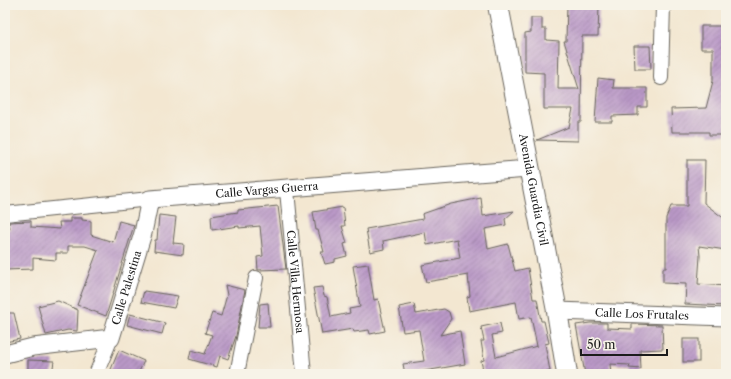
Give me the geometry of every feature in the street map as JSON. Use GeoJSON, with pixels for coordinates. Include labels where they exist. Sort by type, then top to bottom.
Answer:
{"type":"FeatureCollection","features":[{"type":"Feature","properties":{"kind":"main road","name":"Avenida Guardia Civil"},"geometry":{"type":"LineString","coordinates":[[498,5],[528,169],[557,311],[567,374]]}},
{"type":"Feature","properties":{"kind":"street"},"geometry":{"type":"LineString","coordinates":[[661,78],[662,5]]}},
{"type":"Feature","properties":{"kind":"street","name":"Calle Vargas Guerra"},"geometry":{"type":"LineString","coordinates":[[5,214],[150,199],[287,190],[528,169]]}},
{"type":"Feature","properties":{"kind":"street","name":"Calle Villa Hermosa"},"geometry":{"type":"LineString","coordinates":[[287,190],[304,374]]}},
{"type":"Feature","properties":{"kind":"street","name":"Calle Palestina"},"geometry":{"type":"LineString","coordinates":[[96,374],[111,338],[143,234],[150,199]]}},
{"type":"Feature","properties":{"kind":"street"},"geometry":{"type":"LineString","coordinates":[[237,374],[256,278]]}},
{"type":"Feature","properties":{"kind":"street","name":"Calle Los Frutales"},"geometry":{"type":"LineString","coordinates":[[557,311],[726,317]]}},
{"type":"Feature","properties":{"kind":"street"},"geometry":{"type":"LineString","coordinates":[[5,354],[33,347],[111,338]]}},
{"type":"Feature","properties":{"kind":"building"},"geometry":{"type":"Polygon","coordinates":[[[567,5],[599,5],[598,36],[582,36],[581,122],[578,122],[578,141],[537,140],[569,127],[573,109],[544,109],[544,73],[525,72],[525,33],[531,32],[531,18],[542,18],[542,29],[546,29],[546,40],[559,41],[558,89],[579,89],[564,41],[566,41],[567,5]]]}},
{"type":"Feature","properties":{"kind":"building"},"geometry":{"type":"Polygon","coordinates":[[[701,26],[726,26],[726,135],[709,135],[709,132],[672,132],[671,109],[706,108],[713,81],[713,49],[701,49],[701,26]]]}},
{"type":"Feature","properties":{"kind":"building"},"geometry":{"type":"Polygon","coordinates":[[[634,46],[650,46],[651,69],[635,69],[634,46]]]}},
{"type":"Feature","properties":{"kind":"building"},"geometry":{"type":"Polygon","coordinates":[[[598,78],[614,80],[613,88],[647,88],[647,107],[638,107],[638,115],[612,116],[612,122],[595,122],[598,78]]]}},
{"type":"Feature","properties":{"kind":"building"},"geometry":{"type":"Polygon","coordinates":[[[687,160],[705,160],[704,203],[726,220],[726,250],[699,246],[700,256],[698,284],[726,286],[726,306],[685,304],[686,284],[663,283],[663,268],[666,268],[666,218],[671,206],[687,206],[687,160]]]}},
{"type":"Feature","properties":{"kind":"building"},"geometry":{"type":"Polygon","coordinates":[[[481,198],[483,216],[514,211],[505,219],[506,225],[485,229],[488,249],[508,244],[515,271],[528,268],[533,299],[537,299],[541,321],[544,321],[549,343],[545,344],[550,371],[541,374],[484,374],[481,361],[484,360],[481,341],[484,341],[481,327],[500,323],[502,333],[492,335],[496,357],[537,346],[531,317],[519,319],[516,302],[469,311],[467,297],[470,296],[468,275],[426,282],[422,265],[460,258],[457,239],[427,245],[425,232],[383,241],[384,249],[370,252],[366,229],[423,219],[422,214],[451,204],[481,198]]]}},
{"type":"Feature","properties":{"kind":"building"},"geometry":{"type":"Polygon","coordinates":[[[278,206],[286,269],[258,270],[257,257],[263,256],[260,226],[239,228],[239,226],[212,230],[211,216],[238,212],[238,210],[278,206]]]}},
{"type":"Feature","properties":{"kind":"building"},"geometry":{"type":"Polygon","coordinates":[[[343,207],[345,226],[342,226],[347,243],[344,244],[347,256],[335,259],[335,262],[325,264],[321,252],[324,252],[318,230],[316,230],[313,212],[343,207]]]}},
{"type":"Feature","properties":{"kind":"building"},"geometry":{"type":"Polygon","coordinates":[[[159,215],[176,217],[173,243],[184,244],[183,255],[154,251],[155,240],[157,240],[159,215]]]}},
{"type":"Feature","properties":{"kind":"building"},"geometry":{"type":"Polygon","coordinates":[[[70,218],[82,218],[82,220],[91,221],[91,235],[113,242],[119,221],[134,225],[106,316],[77,305],[98,250],[85,246],[68,246],[68,253],[56,253],[56,260],[33,258],[33,269],[5,270],[5,230],[10,229],[9,222],[31,221],[31,227],[60,229],[59,222],[70,222],[70,218]]]}},
{"type":"Feature","properties":{"kind":"building"},"geometry":{"type":"Polygon","coordinates":[[[368,264],[374,300],[378,299],[385,331],[370,334],[369,330],[354,332],[353,329],[322,334],[313,288],[322,287],[324,296],[327,297],[331,317],[350,313],[349,309],[360,307],[353,266],[368,264]]]}},
{"type":"Feature","properties":{"kind":"building"},"geometry":{"type":"Polygon","coordinates":[[[225,285],[245,290],[236,336],[228,359],[220,356],[217,367],[189,359],[191,350],[205,354],[212,335],[205,333],[212,313],[221,316],[227,295],[225,285]]]}},
{"type":"Feature","properties":{"kind":"building"},"geometry":{"type":"Polygon","coordinates":[[[144,291],[178,296],[174,308],[141,302],[144,291]]]}},
{"type":"Feature","properties":{"kind":"building"},"geometry":{"type":"Polygon","coordinates":[[[58,301],[78,310],[77,331],[68,330],[46,335],[38,306],[58,301]]]}},
{"type":"Feature","properties":{"kind":"building"},"geometry":{"type":"Polygon","coordinates":[[[268,303],[270,327],[258,327],[260,304],[268,303]]]}},
{"type":"Feature","properties":{"kind":"building"},"geometry":{"type":"Polygon","coordinates":[[[414,304],[416,314],[444,309],[449,312],[451,319],[440,335],[460,331],[465,364],[419,372],[420,374],[405,374],[403,364],[424,361],[419,330],[403,332],[399,307],[414,304]]]}},
{"type":"Feature","properties":{"kind":"building"},"geometry":{"type":"Polygon","coordinates":[[[5,313],[14,313],[20,339],[5,342],[5,313]]]}},
{"type":"Feature","properties":{"kind":"building"},"geometry":{"type":"Polygon","coordinates":[[[130,314],[165,323],[162,334],[127,325],[130,314]]]}},
{"type":"Feature","properties":{"kind":"building"},"geometry":{"type":"Polygon","coordinates":[[[607,323],[607,328],[632,329],[632,324],[662,325],[663,349],[640,350],[641,369],[629,368],[630,365],[610,364],[611,374],[585,374],[576,325],[607,323]]]}},
{"type":"Feature","properties":{"kind":"building"},"geometry":{"type":"Polygon","coordinates":[[[683,339],[699,339],[699,362],[683,362],[683,339]]]}},
{"type":"Feature","properties":{"kind":"building"},"geometry":{"type":"Polygon","coordinates":[[[119,350],[144,361],[138,374],[109,374],[119,350]]]}},
{"type":"Feature","properties":{"kind":"building"},"geometry":{"type":"Polygon","coordinates":[[[28,360],[54,361],[52,374],[28,374],[28,360]]]}}]}
